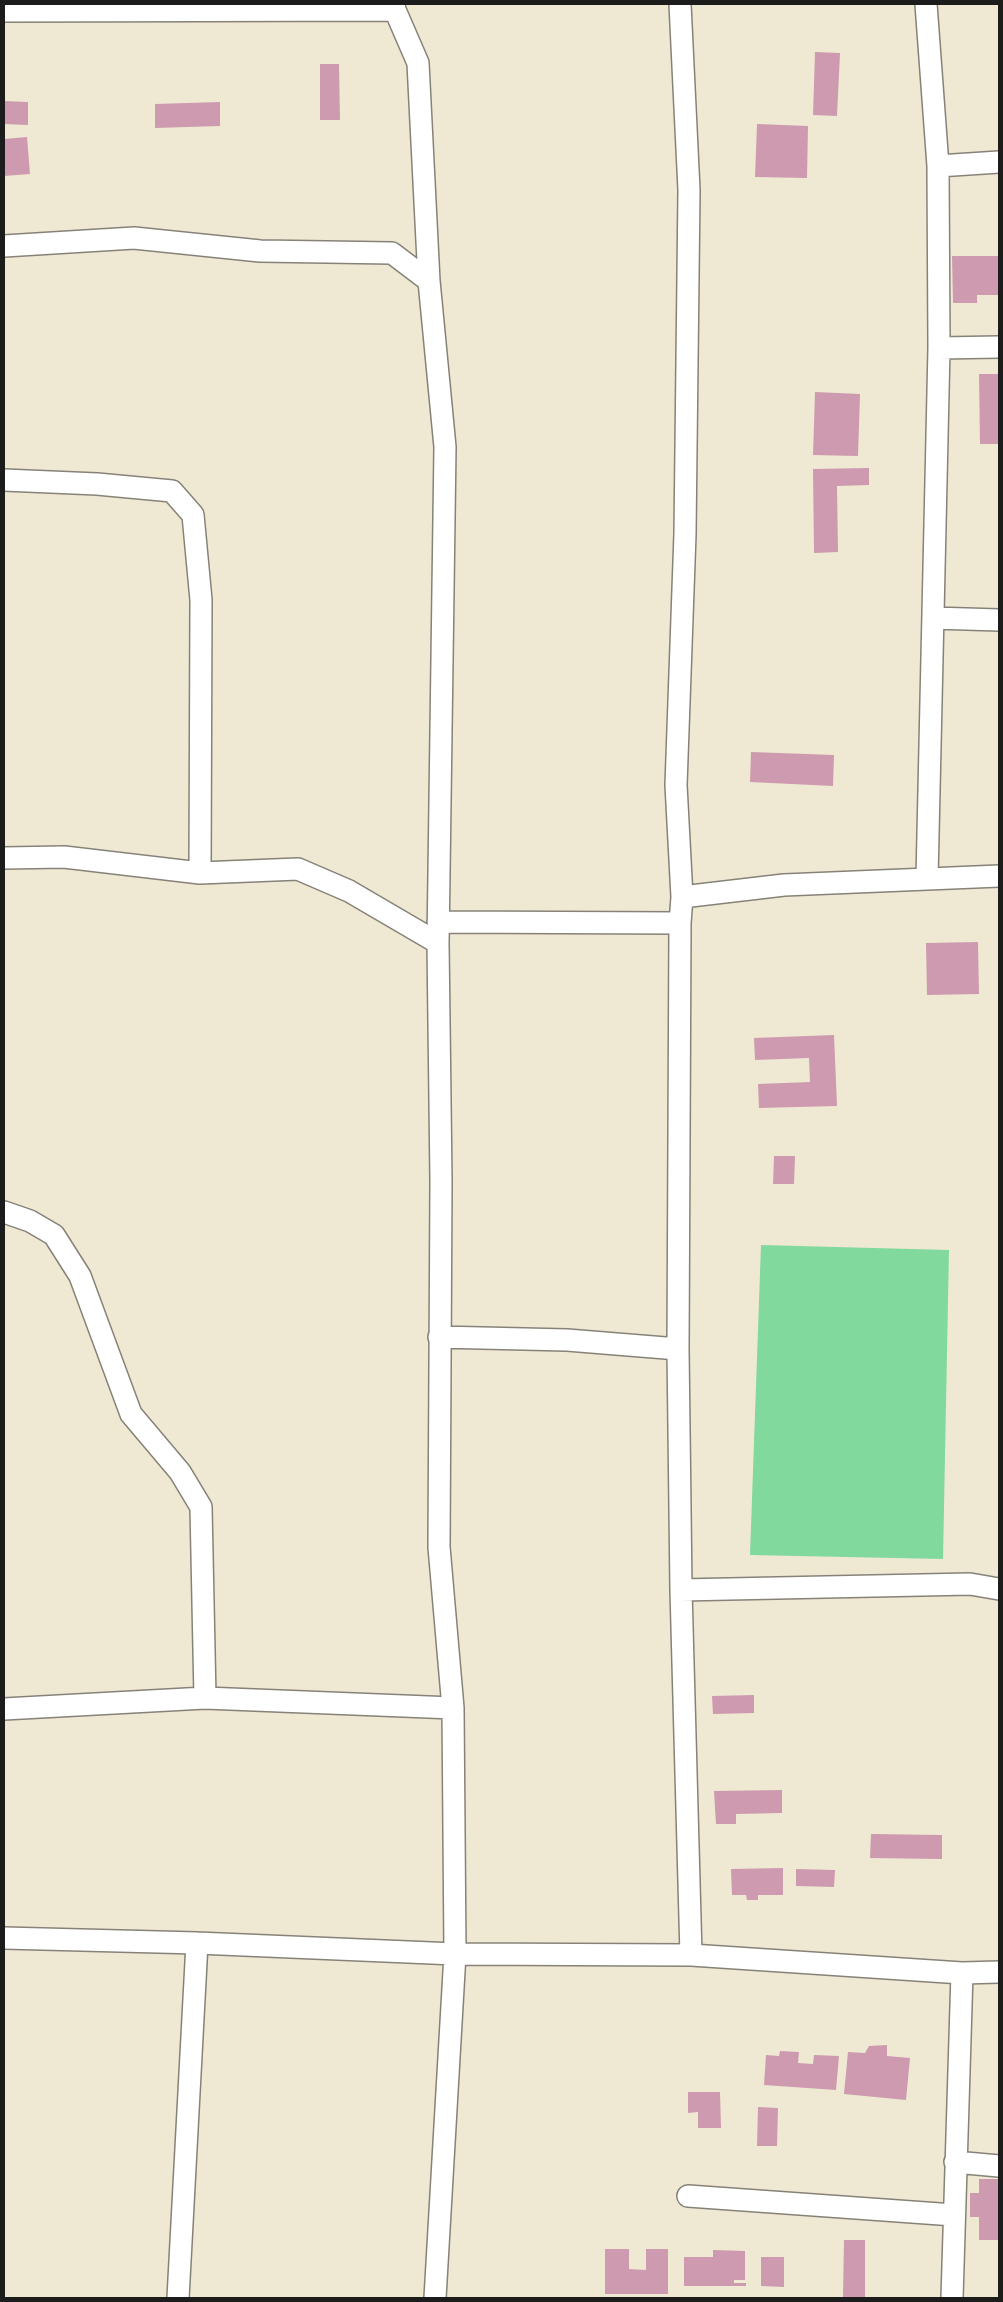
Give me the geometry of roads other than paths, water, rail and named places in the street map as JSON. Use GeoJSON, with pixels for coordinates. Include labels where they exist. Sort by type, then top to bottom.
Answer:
{"type":"FeatureCollection","features":[{"type":"Feature","properties":{"kind":"street"},"geometry":{"type":"LineString","coordinates":[[680,4],[689,190],[685,534],[676,785],[682,897],[680,923],[678,1348],[681,1590],[691,1955]]}},
{"type":"Feature","properties":{"kind":"street"},"geometry":{"type":"LineString","coordinates":[[926,4],[938,166],[939,348],[927,878]]}},
{"type":"Feature","properties":{"kind":"street"},"geometry":{"type":"LineString","coordinates":[[4,11],[394,7],[418,63],[430,281],[445,447],[438,922],[442,1182],[439,1337],[439,1547],[452,1708],[455,1954],[435,2298]]}},
{"type":"Feature","properties":{"kind":"street"},"geometry":{"type":"LineString","coordinates":[[938,166],[999,162]]}},
{"type":"Feature","properties":{"kind":"street"},"geometry":{"type":"LineString","coordinates":[[4,246],[134,238],[260,251],[392,253],[430,281]]}},
{"type":"Feature","properties":{"kind":"street"},"geometry":{"type":"LineString","coordinates":[[939,348],[999,347]]}},
{"type":"Feature","properties":{"kind":"street"},"geometry":{"type":"LineString","coordinates":[[4,480],[97,484],[172,491],[193,515],[201,600],[200,873]]}},
{"type":"Feature","properties":{"kind":"street"},"geometry":{"type":"LineString","coordinates":[[933,618],[999,620]]}},
{"type":"Feature","properties":{"kind":"street"},"geometry":{"type":"LineString","coordinates":[[4,858],[64,857],[200,873],[298,869],[349,891],[438,944]]}},
{"type":"Feature","properties":{"kind":"street"},"geometry":{"type":"LineString","coordinates":[[682,897],[784,884],[999,876]]}},
{"type":"Feature","properties":{"kind":"street"},"geometry":{"type":"LineString","coordinates":[[438,922],[680,923]]}},
{"type":"Feature","properties":{"kind":"street"},"geometry":{"type":"LineString","coordinates":[[4,1212],[30,1222],[54,1235],[80,1276],[131,1414],[180,1472],[201,1507],[205,1698]]}},
{"type":"Feature","properties":{"kind":"street"},"geometry":{"type":"LineString","coordinates":[[439,1337],[567,1340],[678,1348]]}},
{"type":"Feature","properties":{"kind":"street"},"geometry":{"type":"LineString","coordinates":[[681,1590],[970,1584],[999,1589]]}},
{"type":"Feature","properties":{"kind":"street"},"geometry":{"type":"LineString","coordinates":[[4,1709],[205,1698],[452,1708]]}},
{"type":"Feature","properties":{"kind":"street"},"geometry":{"type":"LineString","coordinates":[[4,1938],[197,1942],[455,1954],[691,1955],[962,1973],[999,1972]]}},
{"type":"Feature","properties":{"kind":"street"},"geometry":{"type":"LineString","coordinates":[[178,2298],[197,1942]]}},
{"type":"Feature","properties":{"kind":"street"},"geometry":{"type":"LineString","coordinates":[[952,2298],[962,1973]]}},
{"type":"Feature","properties":{"kind":"street"},"geometry":{"type":"LineString","coordinates":[[956,2162],[999,2166]]}},
{"type":"Feature","properties":{"kind":"street"},"geometry":{"type":"LineString","coordinates":[[688,2196],[954,2215]]}}]}
